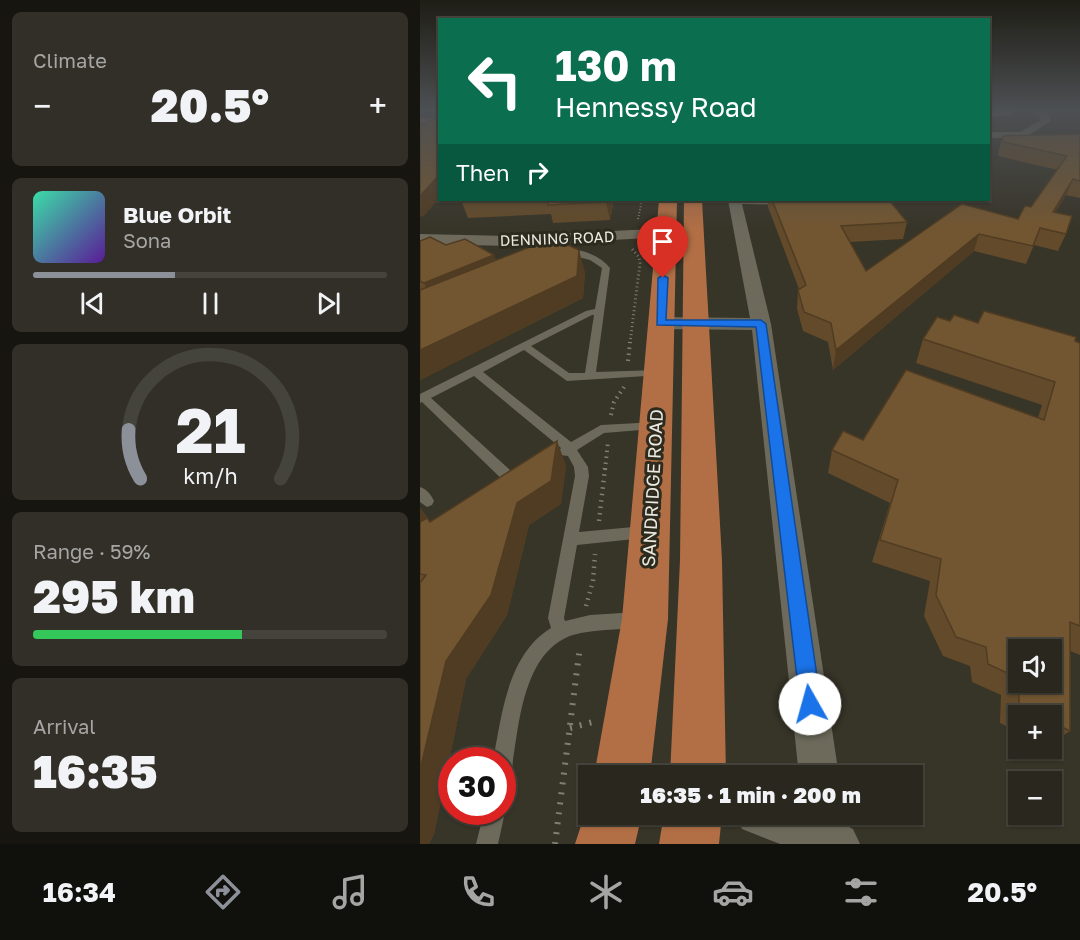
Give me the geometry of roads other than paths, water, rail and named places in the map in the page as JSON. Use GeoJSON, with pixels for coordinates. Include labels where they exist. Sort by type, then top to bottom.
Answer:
{"type":"FeatureCollection","features":[{"type":"Feature","properties":{"kind":"main road"},"geometry":{"type":"LineString","coordinates":[[665,221],[697,322],[703,594],[699,765]]}},
{"type":"Feature","properties":{"kind":"main road","name":"SANDRIDGE ROAD"},"geometry":{"type":"LineString","coordinates":[[624,765],[645,619],[655,425],[637,374],[661,323],[665,221]]}},
{"type":"Feature","properties":{"kind":"main road"},"geometry":{"type":"LineString","coordinates":[[605,844],[610,825]]}},
{"type":"Feature","properties":{"kind":"main road"},"geometry":{"type":"LineString","coordinates":[[689,844],[692,825]]}},
{"type":"Feature","properties":{"kind":"street"},"geometry":{"type":"LineString","coordinates":[[734,201],[761,324],[818,765]]}},
{"type":"Feature","properties":{"kind":"street"},"geometry":{"type":"LineString","coordinates":[[775,201],[816,202]]}},
{"type":"Feature","properties":{"kind":"street","name":"DENNING ROAD"},"geometry":{"type":"LineString","coordinates":[[420,239],[489,241],[562,248],[665,221]]}},
{"type":"Feature","properties":{"kind":"street"},"geometry":{"type":"LineString","coordinates":[[661,323],[761,324]]}},
{"type":"Feature","properties":{"kind":"street"},"geometry":{"type":"LineString","coordinates":[[802,825],[830,832]]}},
{"type":"Feature","properties":{"kind":"lane"},"geometry":{"type":"LineString","coordinates":[[562,248],[582,253],[606,266],[590,377]]}},
{"type":"Feature","properties":{"kind":"lane"},"geometry":{"type":"LineString","coordinates":[[515,484],[422,398],[590,313],[600,311]]}},
{"type":"Feature","properties":{"kind":"lane"},"geometry":{"type":"LineString","coordinates":[[524,346],[562,376],[637,374]]}},
{"type":"Feature","properties":{"kind":"lane"},"geometry":{"type":"LineString","coordinates":[[475,371],[570,448],[582,470],[556,618],[561,632]]}},
{"type":"Feature","properties":{"kind":"lane"},"geometry":{"type":"LineString","coordinates":[[552,460],[601,429],[655,425]]}},
{"type":"Feature","properties":{"kind":"lane"},"geometry":{"type":"LineString","coordinates":[[570,538],[650,531]]}},
{"type":"Feature","properties":{"kind":"lane"},"geometry":{"type":"LineString","coordinates":[[506,747],[523,675],[540,646],[561,632],[577,626],[645,619]]}},
{"type":"Feature","properties":{"kind":"lane"},"geometry":{"type":"LineString","coordinates":[[487,844],[491,825]]}}]}
